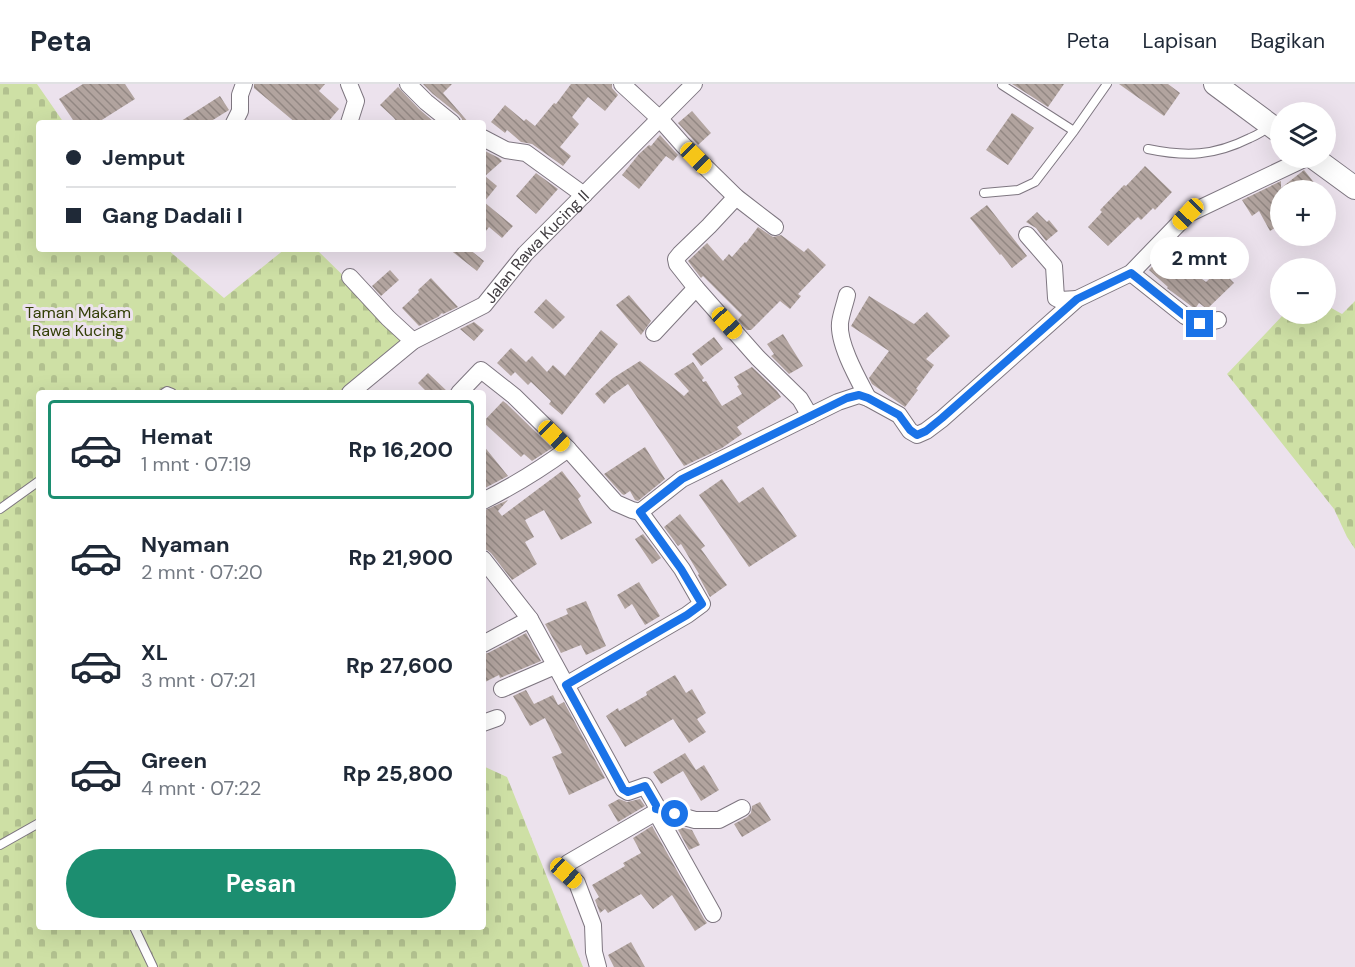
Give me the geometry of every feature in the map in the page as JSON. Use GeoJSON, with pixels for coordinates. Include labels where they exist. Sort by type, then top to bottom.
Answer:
{"type":"FeatureCollection","features":[{"type":"Feature","properties":{"kind":"street"},"geometry":{"type":"LineString","coordinates":[[236,120],[240,111],[240,95],[244,84]]}},
{"type":"Feature","properties":{"kind":"street"},"geometry":{"type":"LineString","coordinates":[[349,84],[356,102],[350,120]]}},
{"type":"Feature","properties":{"kind":"street"},"geometry":{"type":"LineString","coordinates":[[408,84],[448,120]]}},
{"type":"Feature","properties":{"kind":"street"},"geometry":{"type":"LineString","coordinates":[[622,84],[660,119],[736,197],[775,227]]}},
{"type":"Feature","properties":{"kind":"street","name":"Jalan Rawa Kucing II"},"geometry":{"type":"LineString","coordinates":[[355,388],[413,341],[484,305],[525,254],[694,84]]}},
{"type":"Feature","properties":{"kind":"street"},"geometry":{"type":"LineString","coordinates":[[1215,84],[1270,125]]}},
{"type":"Feature","properties":{"kind":"street"},"geometry":{"type":"LineString","coordinates":[[486,140],[506,150],[526,153],[584,195]]}},
{"type":"Feature","properties":{"kind":"street"},"geometry":{"type":"LineString","coordinates":[[640,512],[682,479],[847,398],[859,395],[868,398],[899,415],[910,430],[917,435],[926,431],[1077,299],[1131,273],[1188,214],[1285,168]]}},
{"type":"Feature","properties":{"kind":"street"},"geometry":{"type":"LineString","coordinates":[[1328,168],[1355,188]]}},
{"type":"Feature","properties":{"kind":"street"},"geometry":{"type":"LineString","coordinates":[[736,197],[676,259],[680,268],[696,288],[758,358],[800,399],[810,416]]}},
{"type":"Feature","properties":{"kind":"street"},"geometry":{"type":"LineString","coordinates":[[1027,235],[1054,266],[1056,298],[1060,300],[1077,299]]}},
{"type":"Feature","properties":{"kind":"street"},"geometry":{"type":"LineString","coordinates":[[1131,273],[1185,316],[1200,324],[1218,320]]}},
{"type":"Feature","properties":{"kind":"street"},"geometry":{"type":"LineString","coordinates":[[350,277],[413,341]]}},
{"type":"Feature","properties":{"kind":"street"},"geometry":{"type":"LineString","coordinates":[[654,333],[696,288]]}},
{"type":"Feature","properties":{"kind":"street"},"geometry":{"type":"LineString","coordinates":[[847,295],[840,324],[843,340],[849,359],[868,398]]}},
{"type":"Feature","properties":{"kind":"street"},"geometry":{"type":"LineString","coordinates":[[462,390],[481,370],[514,396],[568,449],[616,503],[640,512],[681,569],[702,604],[566,685]]}},
{"type":"Feature","properties":{"kind":"street"},"geometry":{"type":"LineString","coordinates":[[486,500],[531,475],[568,449]]}},
{"type":"Feature","properties":{"kind":"street"},"geometry":{"type":"LineString","coordinates":[[486,564],[530,619],[623,789],[628,792],[645,786],[713,914]]}},
{"type":"Feature","properties":{"kind":"street"},"geometry":{"type":"LineString","coordinates":[[486,642],[530,619]]}},
{"type":"Feature","properties":{"kind":"street"},"geometry":{"type":"LineString","coordinates":[[502,689],[555,666]]}},
{"type":"Feature","properties":{"kind":"street"},"geometry":{"type":"LineString","coordinates":[[598,967],[594,952],[594,925],[577,883],[566,873],[568,863],[656,810],[695,820],[719,820],[742,808]]}},
{"type":"Feature","properties":{"kind":"lane"},"geometry":{"type":"LineString","coordinates":[[984,194],[1018,190],[1035,182],[1107,84]]}},
{"type":"Feature","properties":{"kind":"lane"},"geometry":{"type":"LineString","coordinates":[[1002,85],[1074,130]]}},
{"type":"Feature","properties":{"kind":"lane"},"geometry":{"type":"LineString","coordinates":[[1148,149],[1168,153],[1213,153],[1270,130]]}},
{"type":"Feature","properties":{"kind":"lane"},"geometry":{"type":"LineString","coordinates":[[0,509],[36,483]]}},
{"type":"Feature","properties":{"kind":"lane"},"geometry":{"type":"LineString","coordinates":[[0,844],[36,825]]}},
{"type":"Feature","properties":{"kind":"lane"},"geometry":{"type":"LineString","coordinates":[[135,930],[153,967]]}},
{"type":"Feature","properties":{"kind":"green space","name":"Taman Makam Rawa Kucing"},"geometry":{"type":"Polygon","coordinates":[[[0,84],[37,84],[62,120],[36,120],[36,252],[170,252],[224,298],[281,252],[319,252],[405,336],[348,390],[36,390],[36,930],[486,930],[486,767],[507,777],[583,967],[0,967],[0,84]]]}},
{"type":"Feature","properties":{"kind":"green space"},"geometry":{"type":"Polygon","coordinates":[[[1355,301],[1355,549],[1334,509],[1227,374],[1274,324],[1336,324],[1336,311],[1342,314],[1355,301]]]}},
{"type":"Feature","properties":{"kind":"building"},"geometry":{"type":"Polygon","coordinates":[[[83,84],[125,84],[135,99],[102,120],[73,120],[59,99],[83,84]]]}},
{"type":"Feature","properties":{"kind":"building"},"geometry":{"type":"Polygon","coordinates":[[[254,84],[325,84],[319,91],[339,109],[330,120],[292,120],[254,88],[254,84]]]}},
{"type":"Feature","properties":{"kind":"building"},"geometry":{"type":"Polygon","coordinates":[[[423,84],[452,84],[443,93],[466,120],[462,120],[423,84]]]}},
{"type":"Feature","properties":{"kind":"building"},"geometry":{"type":"Polygon","coordinates":[[[571,84],[612,84],[612,88],[618,95],[605,111],[588,97],[572,117],[579,124],[560,147],[571,156],[563,166],[532,144],[521,142],[507,130],[505,133],[491,122],[505,105],[524,121],[526,119],[535,126],[571,84]]]}},
{"type":"Feature","properties":{"kind":"building"},"geometry":{"type":"Polygon","coordinates":[[[1012,84],[1064,84],[1048,107],[1012,84]]]}},
{"type":"Feature","properties":{"kind":"building"},"geometry":{"type":"Polygon","coordinates":[[[1119,84],[1168,84],[1180,93],[1164,116],[1119,84]]]}},
{"type":"Feature","properties":{"kind":"building"},"geometry":{"type":"Polygon","coordinates":[[[398,87],[432,120],[396,120],[380,105],[398,87]]]}},
{"type":"Feature","properties":{"kind":"building"},"geometry":{"type":"Polygon","coordinates":[[[220,96],[229,110],[213,120],[183,120],[220,96]]]}},
{"type":"Feature","properties":{"kind":"building"},"geometry":{"type":"Polygon","coordinates":[[[692,111],[711,133],[698,145],[678,123],[692,111]]]}},
{"type":"Feature","properties":{"kind":"building"},"geometry":{"type":"Polygon","coordinates":[[[1012,113],[1034,128],[1008,165],[986,150],[1012,113]]]}},
{"type":"Feature","properties":{"kind":"building"},"geometry":{"type":"Polygon","coordinates":[[[660,135],[678,155],[673,161],[666,156],[639,189],[622,175],[639,154],[649,145],[651,146],[660,135]]]}},
{"type":"Feature","properties":{"kind":"building"},"geometry":{"type":"Polygon","coordinates":[[[486,152],[502,161],[486,175],[486,152]]]}},
{"type":"Feature","properties":{"kind":"building"},"geometry":{"type":"Polygon","coordinates":[[[1145,166],[1172,192],[1155,210],[1153,208],[1141,220],[1138,217],[1108,246],[1088,227],[1102,212],[1100,210],[1145,166]]]}},
{"type":"Feature","properties":{"kind":"building"},"geometry":{"type":"Polygon","coordinates":[[[1304,170],[1312,180],[1291,180],[1304,170]]]}},
{"type":"Feature","properties":{"kind":"building"},"geometry":{"type":"Polygon","coordinates":[[[536,173],[558,189],[536,214],[516,196],[536,173]]]}},
{"type":"Feature","properties":{"kind":"building"},"geometry":{"type":"Polygon","coordinates":[[[486,177],[497,186],[486,200],[486,177]]]}},
{"type":"Feature","properties":{"kind":"building"},"geometry":{"type":"Polygon","coordinates":[[[1270,186],[1270,231],[1259,211],[1252,216],[1242,200],[1270,186]]]}},
{"type":"Feature","properties":{"kind":"building"},"geometry":{"type":"Polygon","coordinates":[[[486,204],[513,226],[502,238],[489,227],[486,231],[486,204]]]}},
{"type":"Feature","properties":{"kind":"building"},"geometry":{"type":"Polygon","coordinates":[[[987,205],[1027,256],[1012,268],[970,218],[987,205]]]}},
{"type":"Feature","properties":{"kind":"building"},"geometry":{"type":"Polygon","coordinates":[[[1037,212],[1047,222],[1049,220],[1058,231],[1046,241],[1036,228],[1026,222],[1037,212]]]}},
{"type":"Feature","properties":{"kind":"building"},"geometry":{"type":"Polygon","coordinates":[[[758,227],[773,237],[781,235],[804,252],[808,248],[826,265],[798,294],[801,296],[790,309],[780,301],[751,330],[747,330],[738,320],[742,315],[703,276],[701,278],[688,261],[707,243],[723,261],[729,254],[732,257],[758,227]]]}},
{"type":"Feature","properties":{"kind":"building"},"geometry":{"type":"Polygon","coordinates":[[[453,252],[473,252],[484,261],[477,271],[453,252]]]}},
{"type":"Feature","properties":{"kind":"building"},"geometry":{"type":"Polygon","coordinates":[[[1166,252],[1206,282],[1222,267],[1220,263],[1231,254],[1243,268],[1230,279],[1234,283],[1207,309],[1199,303],[1195,309],[1167,288],[1149,270],[1166,252]]]}},
{"type":"Feature","properties":{"kind":"building"},"geometry":{"type":"Polygon","coordinates":[[[390,270],[399,280],[381,296],[372,286],[390,270]]]}},
{"type":"Feature","properties":{"kind":"building"},"geometry":{"type":"Polygon","coordinates":[[[431,278],[458,307],[419,326],[402,308],[431,278]]]}},
{"type":"Feature","properties":{"kind":"building"},"geometry":{"type":"Polygon","coordinates":[[[629,295],[651,321],[641,335],[616,305],[629,295]]]}},
{"type":"Feature","properties":{"kind":"building"},"geometry":{"type":"Polygon","coordinates":[[[869,296],[914,324],[927,312],[950,336],[926,359],[934,365],[905,407],[872,384],[869,378],[889,351],[851,326],[869,296]]]}},
{"type":"Feature","properties":{"kind":"building"},"geometry":{"type":"Polygon","coordinates":[[[546,299],[565,317],[553,329],[534,312],[546,299]]]}},
{"type":"Feature","properties":{"kind":"building"},"geometry":{"type":"Polygon","coordinates":[[[474,322],[484,330],[474,341],[460,329],[474,322]]]}},
{"type":"Feature","properties":{"kind":"building"},"geometry":{"type":"Polygon","coordinates":[[[601,330],[618,344],[562,415],[549,404],[551,401],[531,382],[528,385],[515,372],[511,376],[497,363],[511,348],[526,362],[532,356],[547,372],[553,365],[565,376],[601,330]]]}},
{"type":"Feature","properties":{"kind":"building"},"geometry":{"type":"Polygon","coordinates":[[[783,334],[803,366],[789,374],[771,356],[774,354],[767,344],[783,334]]]}},
{"type":"Feature","properties":{"kind":"building"},"geometry":{"type":"Polygon","coordinates":[[[714,337],[723,349],[701,366],[692,354],[714,337]]]}},
{"type":"Feature","properties":{"kind":"building"},"geometry":{"type":"Polygon","coordinates":[[[640,361],[684,396],[689,391],[674,374],[693,362],[704,378],[703,382],[706,381],[722,406],[742,394],[734,377],[752,367],[781,397],[737,427],[742,434],[722,448],[684,466],[628,384],[604,404],[595,394],[613,378],[640,361]]]}},
{"type":"Feature","properties":{"kind":"building"},"geometry":{"type":"Polygon","coordinates":[[[428,373],[446,390],[425,390],[418,383],[428,373]]]}},
{"type":"Feature","properties":{"kind":"building"},"geometry":{"type":"Polygon","coordinates":[[[503,401],[552,448],[532,461],[524,454],[521,457],[486,425],[486,419],[503,401]]]}},
{"type":"Feature","properties":{"kind":"building"},"geometry":{"type":"Polygon","coordinates":[[[645,447],[665,479],[638,501],[630,491],[622,494],[604,474],[645,447]]]}},
{"type":"Feature","properties":{"kind":"building"},"geometry":{"type":"Polygon","coordinates":[[[486,449],[508,476],[486,487],[486,449]]]}},
{"type":"Feature","properties":{"kind":"building"},"geometry":{"type":"Polygon","coordinates":[[[562,471],[581,496],[578,499],[592,523],[561,540],[544,510],[525,520],[534,537],[525,542],[537,564],[512,580],[486,550],[486,510],[508,500],[498,511],[502,516],[562,471]]]}},
{"type":"Feature","properties":{"kind":"building"},"geometry":{"type":"Polygon","coordinates":[[[722,479],[739,503],[763,487],[797,536],[749,567],[699,495],[722,479]]]}},
{"type":"Feature","properties":{"kind":"building"},"geometry":{"type":"Polygon","coordinates":[[[680,514],[705,546],[701,549],[727,585],[710,597],[681,544],[678,546],[664,527],[680,514]]]}},
{"type":"Feature","properties":{"kind":"building"},"geometry":{"type":"Polygon","coordinates":[[[643,534],[661,558],[652,564],[635,539],[643,534]]]}},
{"type":"Feature","properties":{"kind":"building"},"geometry":{"type":"Polygon","coordinates":[[[639,582],[660,616],[645,625],[632,604],[625,609],[617,595],[639,582]]]}},
{"type":"Feature","properties":{"kind":"building"},"geometry":{"type":"Polygon","coordinates":[[[586,601],[606,646],[586,655],[581,645],[561,653],[545,624],[568,614],[566,609],[586,601]]]}},
{"type":"Feature","properties":{"kind":"building"},"geometry":{"type":"Polygon","coordinates":[[[526,633],[541,661],[486,682],[486,653],[526,633]]]}},
{"type":"Feature","properties":{"kind":"building"},"geometry":{"type":"Polygon","coordinates":[[[675,675],[686,693],[692,689],[706,713],[697,719],[706,732],[689,743],[673,719],[625,747],[606,716],[647,695],[646,692],[675,675]]]}},
{"type":"Feature","properties":{"kind":"building"},"geometry":{"type":"Polygon","coordinates":[[[526,690],[534,704],[553,695],[558,705],[564,702],[605,778],[569,795],[552,757],[562,753],[545,718],[530,726],[513,696],[526,690]]]}},
{"type":"Feature","properties":{"kind":"building"},"geometry":{"type":"Polygon","coordinates":[[[685,753],[696,770],[704,765],[719,790],[701,801],[683,771],[661,784],[653,772],[685,753]]]}},
{"type":"Feature","properties":{"kind":"building"},"geometry":{"type":"Polygon","coordinates":[[[619,799],[627,802],[640,799],[645,806],[618,822],[608,805],[619,799]]]}},
{"type":"Feature","properties":{"kind":"building"},"geometry":{"type":"Polygon","coordinates":[[[760,802],[771,820],[742,837],[734,824],[747,817],[751,813],[752,806],[760,802]]]}},
{"type":"Feature","properties":{"kind":"building"},"geometry":{"type":"Polygon","coordinates":[[[652,826],[707,923],[695,931],[672,895],[653,909],[641,894],[608,913],[605,909],[600,913],[595,900],[599,897],[592,885],[625,866],[623,863],[641,853],[633,838],[652,826]]]}},
{"type":"Feature","properties":{"kind":"building"},"geometry":{"type":"Polygon","coordinates":[[[676,826],[692,830],[700,845],[689,850],[676,826]]]}},
{"type":"Feature","properties":{"kind":"building"},"geometry":{"type":"Polygon","coordinates":[[[631,942],[645,967],[614,967],[608,955],[631,942]]]}},
{"type":"Feature","properties":{"kind":"route"},"geometry":{"type":"LineString","coordinates":[[675,814],[656,809],[645,786],[628,792],[623,789],[566,685],[702,604],[681,569],[640,512],[682,479],[847,398],[859,395],[868,398],[899,415],[910,430],[917,435],[926,431],[1077,299],[1131,273],[1185,316],[1200,324]]}}]}
